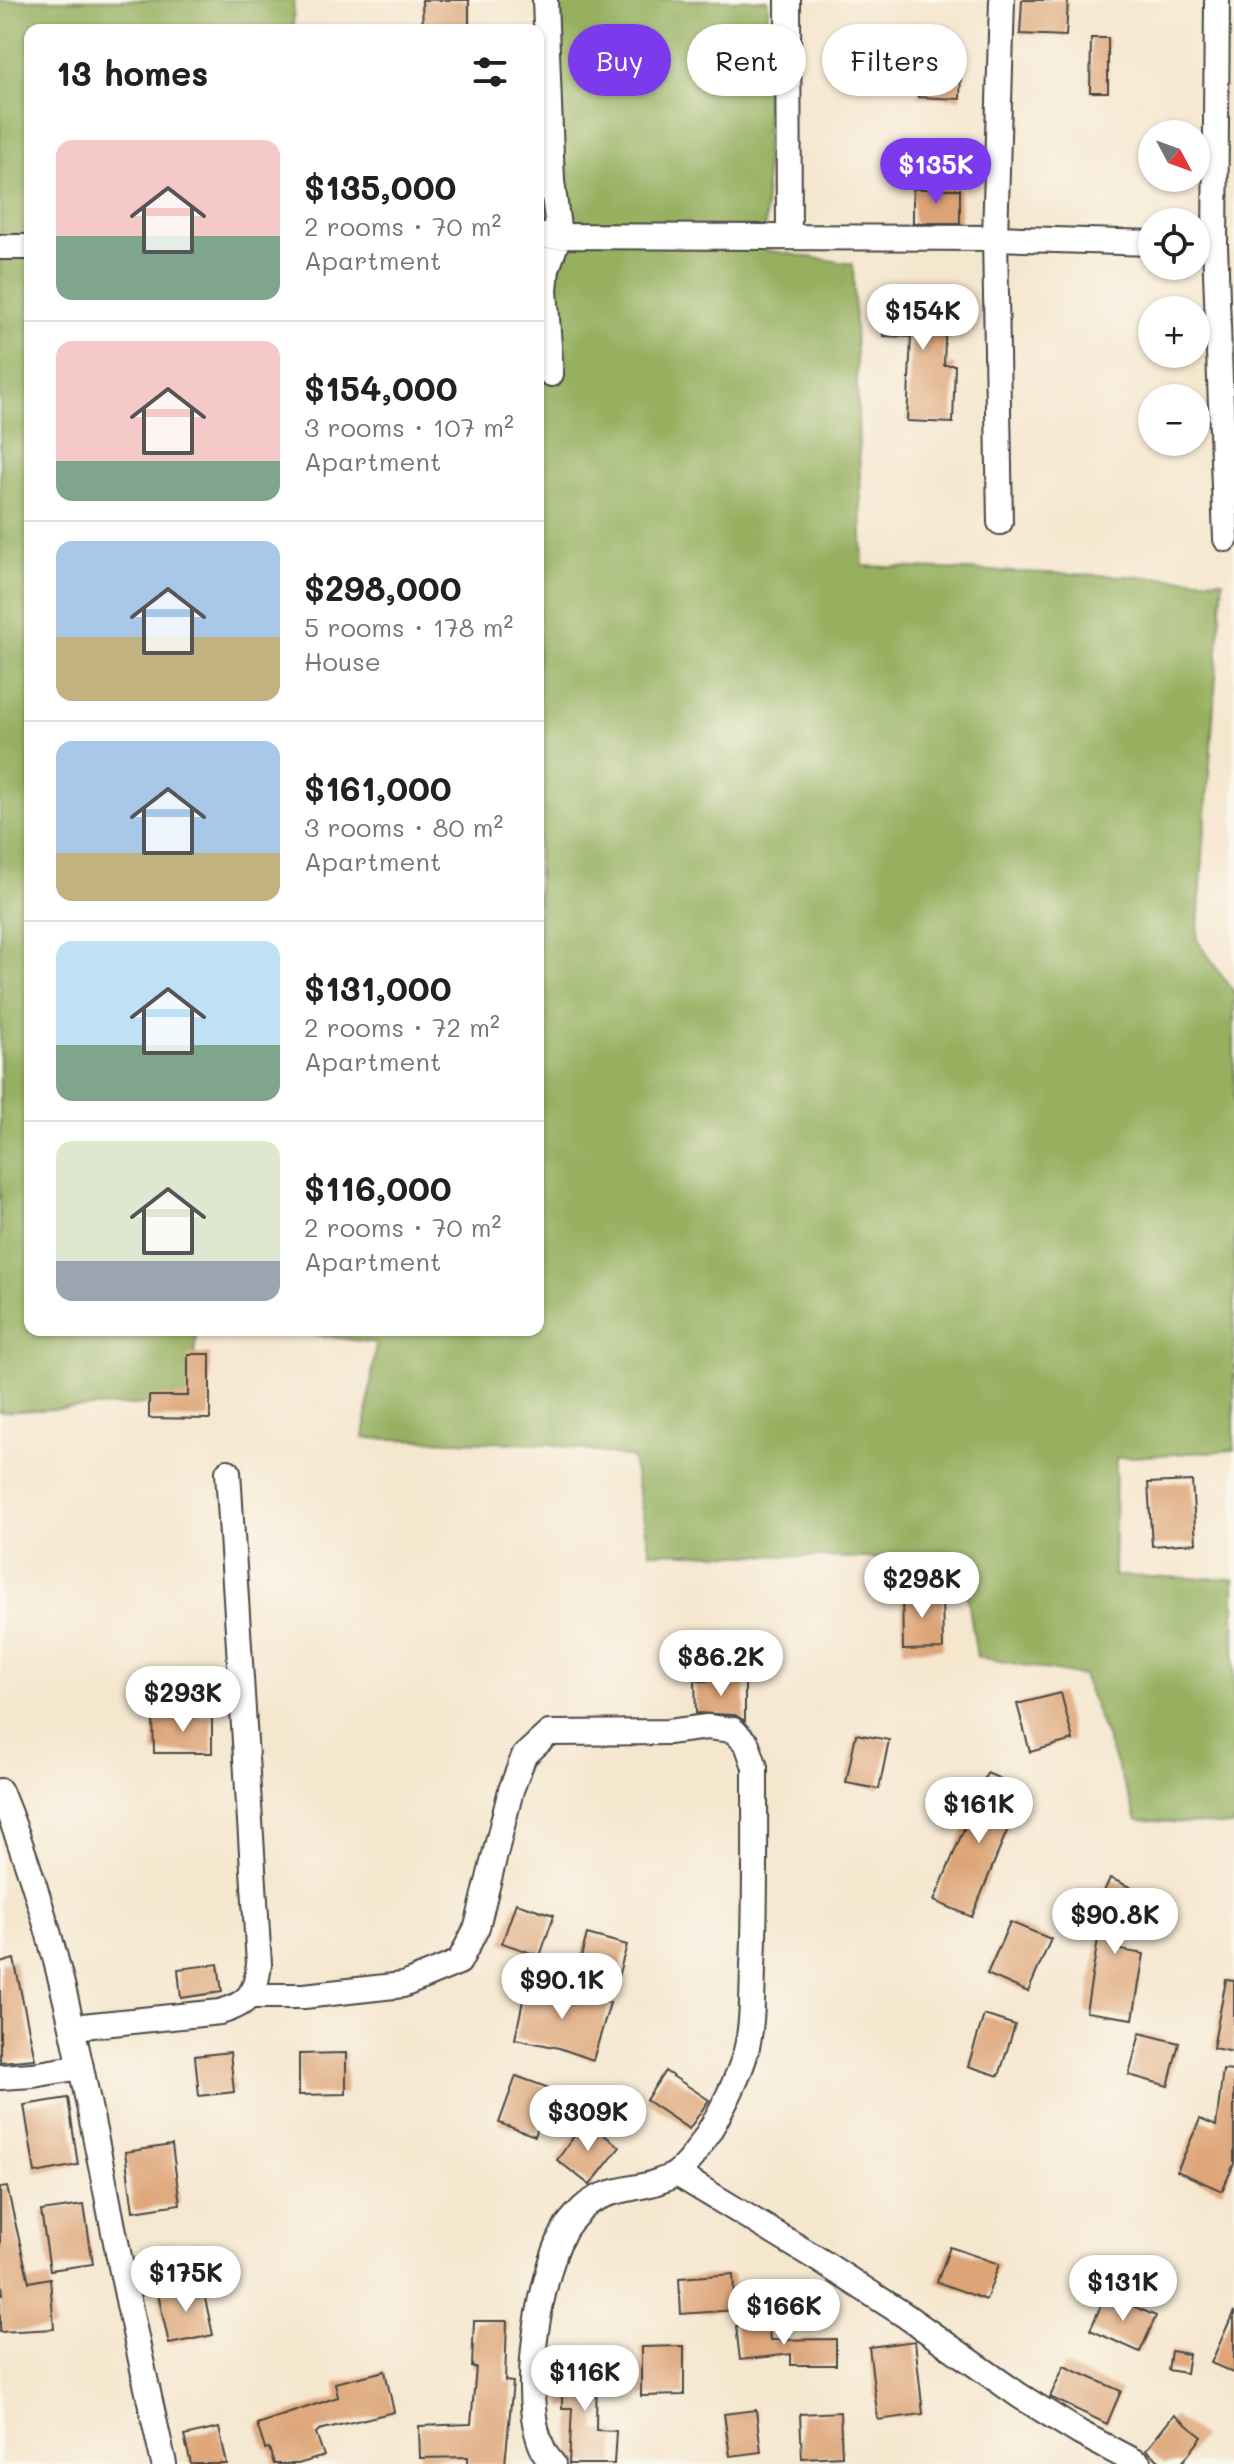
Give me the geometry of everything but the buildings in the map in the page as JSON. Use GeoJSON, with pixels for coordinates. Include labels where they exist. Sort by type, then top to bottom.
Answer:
{"type":"FeatureCollection","features":[{"type":"Feature","properties":{"kind":"street"},"geometry":{"type":"LineString","coordinates":[[545,0],[552,181],[545,290],[551,374]]}},
{"type":"Feature","properties":{"kind":"street"},"geometry":{"type":"LineString","coordinates":[[788,0],[789,236]]}},
{"type":"Feature","properties":{"kind":"street"},"geometry":{"type":"LineString","coordinates":[[1000,522],[995,238],[1002,0]]}},
{"type":"Feature","properties":{"kind":"street"},"geometry":{"type":"LineString","coordinates":[[1217,0],[1215,245],[1226,539]]}},
{"type":"Feature","properties":{"kind":"street"},"geometry":{"type":"LineString","coordinates":[[548,236],[995,238],[1138,243]]}},
{"type":"Feature","properties":{"kind":"street"},"geometry":{"type":"LineString","coordinates":[[0,247],[24,247]]}},
{"type":"Feature","properties":{"kind":"street"},"geometry":{"type":"LineString","coordinates":[[73,2027],[220,2012],[237,2007],[250,1996],[257,1984],[259,1964],[228,1472]]}},
{"type":"Feature","properties":{"kind":"street"},"geometry":{"type":"LineString","coordinates":[[250,1996],[304,1996],[403,1985],[459,1962],[477,1927],[511,1790],[524,1756],[549,1733],[668,1732],[707,1727],[733,1730],[747,1744],[755,1767],[751,2017],[746,2052],[725,2102],[692,2157],[677,2174],[607,2193],[586,2205],[565,2229],[551,2263],[539,2309],[531,2377],[534,2424],[553,2464]]}},
{"type":"Feature","properties":{"kind":"street"},"geometry":{"type":"LineString","coordinates":[[0,1791],[20,1840],[73,2027],[164,2464]]}},
{"type":"Feature","properties":{"kind":"street"},"geometry":{"type":"LineString","coordinates":[[0,2077],[81,2067]]}},
{"type":"Feature","properties":{"kind":"street"},"geometry":{"type":"LineString","coordinates":[[677,2174],[866,2290],[1020,2396],[1139,2464]]}},
{"type":"Feature","properties":{"kind":"green space"},"geometry":{"type":"Polygon","coordinates":[[[0,0],[294,0],[293,24],[24,24],[24,1336],[196,1336],[189,1402],[0,1412],[0,0]]]}},
{"type":"Feature","properties":{"kind":"green space"},"geometry":{"type":"Polygon","coordinates":[[[556,0],[768,0],[768,24],[687,24],[687,96],[767,96],[765,250],[853,264],[863,566],[1223,580],[1197,940],[1234,992],[1234,1450],[1116,1458],[1114,1576],[1234,1579],[1234,1826],[1137,1820],[1083,1676],[977,1657],[962,1561],[650,1552],[632,1458],[550,1444],[364,1438],[376,1343],[324,1336],[544,1336],[544,236],[556,0]]]}}]}
